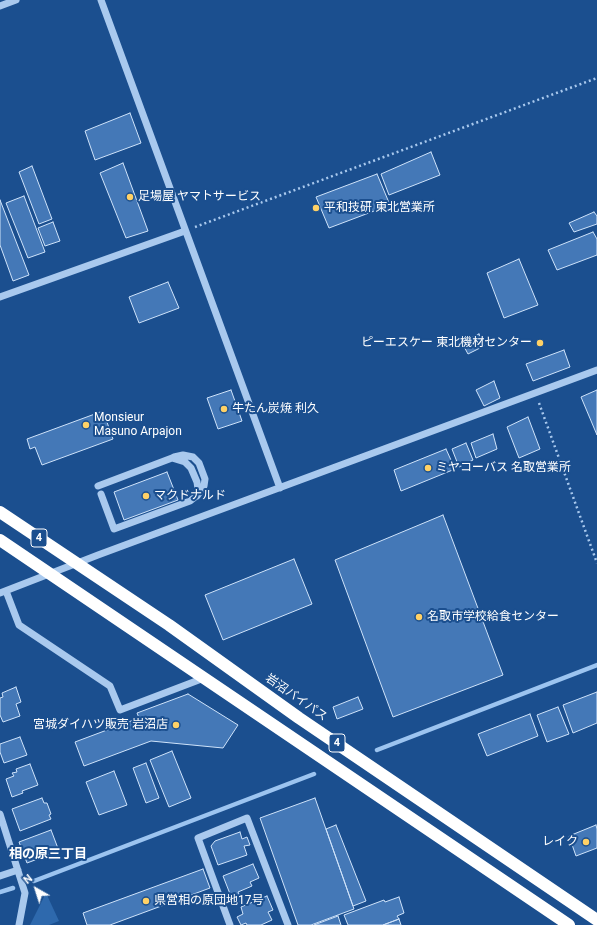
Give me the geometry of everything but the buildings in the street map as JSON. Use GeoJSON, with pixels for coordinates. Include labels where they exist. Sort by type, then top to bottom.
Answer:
{"type":"FeatureCollection","features":[{"type":"Feature","properties":{"kind":"highway","name":"岩沼バイパス"},"geometry":{"type":"LineString","coordinates":[[0,512],[169,625],[305,722],[597,920]]}},
{"type":"Feature","properties":{"kind":"highway","name":"4"},"geometry":{"type":"LineString","coordinates":[[0,540],[569,925]]}},
{"type":"Feature","properties":{"kind":"street"},"geometry":{"type":"LineString","coordinates":[[0,6],[16,0]]}},
{"type":"Feature","properties":{"kind":"street"},"geometry":{"type":"LineString","coordinates":[[101,0],[280,488]]}},
{"type":"Feature","properties":{"kind":"street"},"geometry":{"type":"LineString","coordinates":[[0,297],[185,231]]}},
{"type":"Feature","properties":{"kind":"street"},"geometry":{"type":"LineString","coordinates":[[204,678],[120,710],[110,686],[19,625],[3,592],[98,555],[597,370]]}},
{"type":"Feature","properties":{"kind":"street"},"geometry":{"type":"LineString","coordinates":[[98,486],[172,458],[185,462],[191,468],[197,482],[198,489],[195,497],[190,502],[114,529],[101,494]]}},
{"type":"Feature","properties":{"kind":"street"},"geometry":{"type":"LineString","coordinates":[[0,814],[26,893],[19,925]]}},
{"type":"Feature","properties":{"kind":"street"},"geometry":{"type":"LineString","coordinates":[[230,925],[198,838],[248,818],[288,925]]}},
{"type":"Feature","properties":{"kind":"street"},"geometry":{"type":"LineString","coordinates":[[0,876],[18,870]]}},
{"type":"Feature","properties":{"kind":"path"},"geometry":{"type":"LineString","coordinates":[[185,231],[597,78]]}},
{"type":"Feature","properties":{"kind":"path"},"geometry":{"type":"LineString","coordinates":[[536,393],[597,563]]}},
{"type":"Feature","properties":{"kind":"shaded area"},"geometry":{"type":"Polygon","coordinates":[[[46,893],[59,921],[49,925],[30,925],[46,893]]]}},
{"type":"Feature","properties":{"kind":"waterway"},"geometry":{"type":"LineString","coordinates":[[377,750],[597,665]]}},
{"type":"Feature","properties":{"kind":"waterway"},"geometry":{"type":"LineString","coordinates":[[34,881],[314,774]]}},
{"type":"Feature","properties":{"kind":"waterway"},"geometry":{"type":"LineString","coordinates":[[0,892],[13,888]]}},
{"type":"Feature","properties":{"kind":"place","name":"足場屋 ヤマトサービス"},"geometry":{"type":"Point","coordinates":[130,197]}},
{"type":"Feature","properties":{"kind":"place","name":"平和技研 東北営業所"},"geometry":{"type":"Point","coordinates":[316,208]}},
{"type":"Feature","properties":{"kind":"place","name":"ピーエスケー 東北機材センター"},"geometry":{"type":"Point","coordinates":[540,343]}},
{"type":"Feature","properties":{"kind":"place","name":"牛たん炭焼 利久"},"geometry":{"type":"Point","coordinates":[224,409]}},
{"type":"Feature","properties":{"kind":"place","name":"Monsieur Masuno Arpajon"},"geometry":{"type":"Point","coordinates":[86,425]}},
{"type":"Feature","properties":{"kind":"place","name":"ミヤコーバス 名取営業所"},"geometry":{"type":"Point","coordinates":[428,468]}},
{"type":"Feature","properties":{"kind":"place","name":"マクドナルド"},"geometry":{"type":"Point","coordinates":[146,496]}},
{"type":"Feature","properties":{"kind":"place","name":"名取市学校給食センター"},"geometry":{"type":"Point","coordinates":[419,617]}},
{"type":"Feature","properties":{"kind":"place","name":"宮城ダイハツ販売 岩沼店"},"geometry":{"type":"Point","coordinates":[176,725]}},
{"type":"Feature","properties":{"kind":"place","name":"レイク"},"geometry":{"type":"Point","coordinates":[586,842]}},
{"type":"Feature","properties":{"kind":"place","name":"県営相の原団地17号"},"geometry":{"type":"Point","coordinates":[146,901]}},
{"type":"Feature","properties":{"kind":"district","name":"相の原三丁目"},"geometry":{"type":"Point","coordinates":[48,855]}}]}
